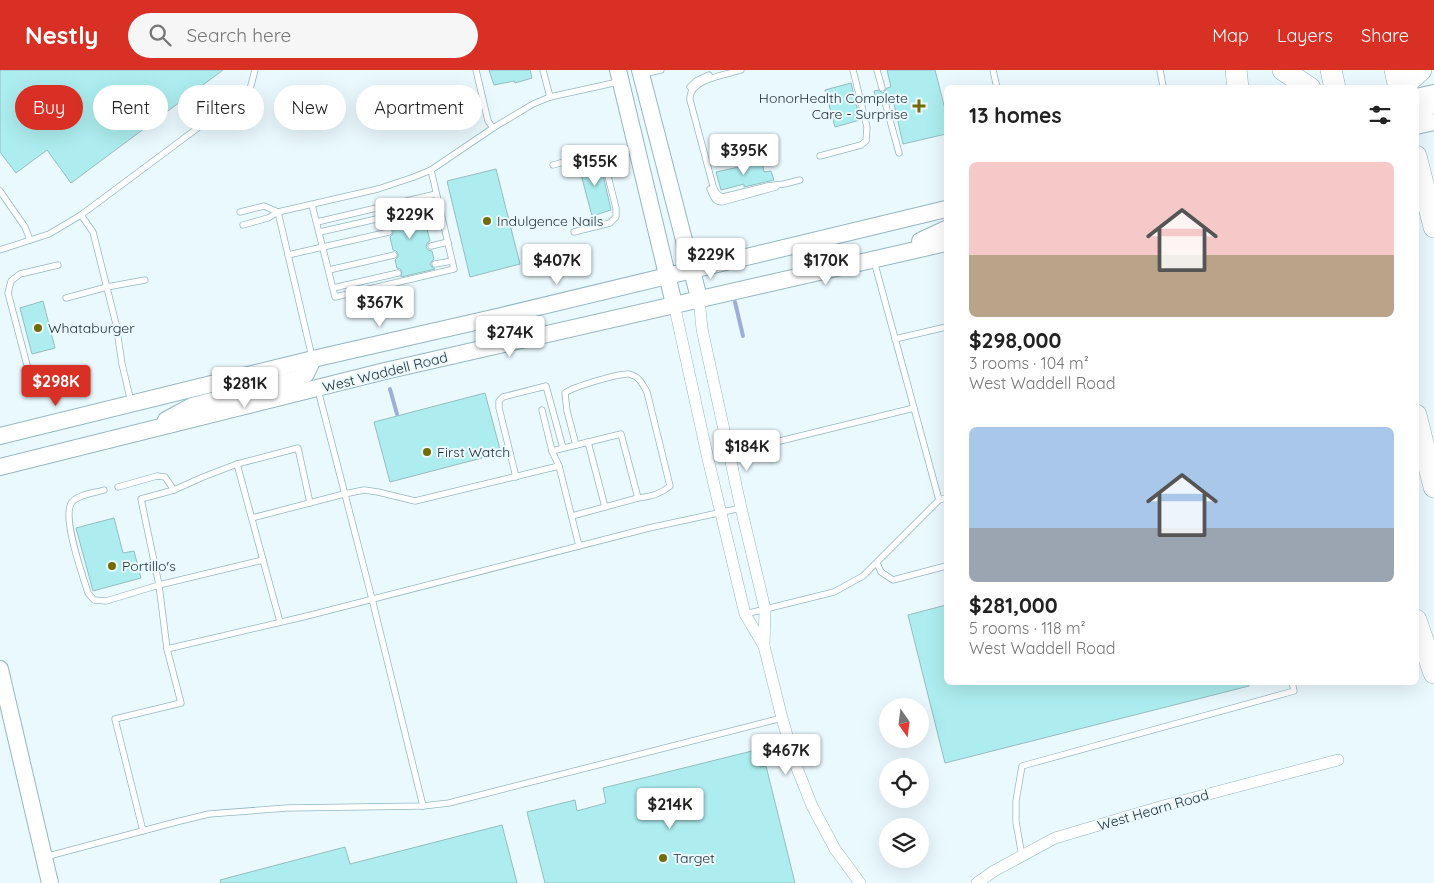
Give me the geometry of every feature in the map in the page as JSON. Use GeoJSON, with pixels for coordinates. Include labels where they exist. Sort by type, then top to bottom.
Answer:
{"type":"FeatureCollection","features":[{"type":"Feature","properties":{"kind":"highway"},"geometry":{"type":"LineString","coordinates":[[1236,70],[1238,85]]}},
{"type":"Feature","properties":{"kind":"highway"},"geometry":{"type":"LineString","coordinates":[[1283,70],[1306,85]]}},
{"type":"Feature","properties":{"kind":"highway"},"geometry":{"type":"LineString","coordinates":[[1331,70],[1335,85]]}},
{"type":"Feature","properties":{"kind":"highway"},"geometry":{"type":"LineString","coordinates":[[1395,70],[1399,85]]}},
{"type":"Feature","properties":{"kind":"highway"},"geometry":{"type":"LineString","coordinates":[[1404,85],[1421,70]]}},
{"type":"Feature","properties":{"kind":"highway"},"geometry":{"type":"LineString","coordinates":[[1423,158],[1434,227]]}},
{"type":"Feature","properties":{"kind":"highway"},"geometry":{"type":"LineString","coordinates":[[1419,427],[1434,487]]}},
{"type":"Feature","properties":{"kind":"highway"},"geometry":{"type":"LineString","coordinates":[[1419,629],[1434,673]]}},
{"type":"Feature","properties":{"kind":"main road"},"geometry":{"type":"LineString","coordinates":[[641,72],[699,298]]}},
{"type":"Feature","properties":{"kind":"main road"},"geometry":{"type":"LineString","coordinates":[[619,76],[674,304]]}},
{"type":"Feature","properties":{"kind":"main road"},"geometry":{"type":"LineString","coordinates":[[1423,112],[1434,93]]}},
{"type":"Feature","properties":{"kind":"main road","name":"West Waddell Road"},"geometry":{"type":"LineString","coordinates":[[0,436],[313,359],[944,209]]}},
{"type":"Feature","properties":{"kind":"main road"},"geometry":{"type":"LineString","coordinates":[[881,258],[944,231]]}},
{"type":"Feature","properties":{"kind":"main road","name":"West Waddell Road"},"geometry":{"type":"LineString","coordinates":[[0,467],[318,388],[699,298],[944,243]]}},
{"type":"Feature","properties":{"kind":"main road"},"geometry":{"type":"LineString","coordinates":[[146,431],[192,406],[301,378],[306,374],[313,359]]}},
{"type":"Feature","properties":{"kind":"main road"},"geometry":{"type":"LineString","coordinates":[[0,669],[50,883]]}},
{"type":"Feature","properties":{"kind":"street"},"geometry":{"type":"LineString","coordinates":[[699,298],[702,329],[765,609],[764,646],[782,718],[795,763],[812,806],[835,849],[860,883]]}},
{"type":"Feature","properties":{"kind":"street"},"geometry":{"type":"LineString","coordinates":[[674,304],[745,614],[764,646]]}},
{"type":"Feature","properties":{"kind":"street","name":"West Hearn Road"},"geometry":{"type":"LineString","coordinates":[[977,883],[994,871],[1055,838],[1163,806],[1338,760]]}},
{"type":"Feature","properties":{"kind":"lane"},"geometry":{"type":"LineString","coordinates":[[0,250],[49,234],[81,215],[250,89],[255,70]]}},
{"type":"Feature","properties":{"kind":"lane"},"geometry":{"type":"LineString","coordinates":[[476,70],[488,121],[492,128]]}},
{"type":"Feature","properties":{"kind":"lane"},"geometry":{"type":"LineString","coordinates":[[543,70],[550,97]]}},
{"type":"Feature","properties":{"kind":"lane"},"geometry":{"type":"LineString","coordinates":[[641,72],[661,70]]}},
{"type":"Feature","properties":{"kind":"lane"},"geometry":{"type":"LineString","coordinates":[[728,70],[696,81],[686,94],[714,198],[718,202],[731,200],[800,180]]}},
{"type":"Feature","properties":{"kind":"lane"},"geometry":{"type":"LineString","coordinates":[[741,70],[701,82],[689,94],[713,186],[718,195],[724,197],[766,186],[784,184]]}},
{"type":"Feature","properties":{"kind":"lane"},"geometry":{"type":"LineString","coordinates":[[820,156],[861,145],[866,141],[867,127],[853,70]]}},
{"type":"Feature","properties":{"kind":"lane"},"geometry":{"type":"LineString","coordinates":[[877,70],[882,88]]}},
{"type":"Feature","properties":{"kind":"lane"},"geometry":{"type":"LineString","coordinates":[[993,70],[996,85]]}},
{"type":"Feature","properties":{"kind":"lane"},"geometry":{"type":"LineString","coordinates":[[1160,70],[1163,85]]}},
{"type":"Feature","properties":{"kind":"lane"},"geometry":{"type":"LineString","coordinates":[[243,225],[268,218],[278,212],[378,189],[414,177],[431,170],[492,128],[533,104],[619,76]]}},
{"type":"Feature","properties":{"kind":"lane"},"geometry":{"type":"LineString","coordinates":[[886,102],[899,153]]}},
{"type":"Feature","properties":{"kind":"lane"},"geometry":{"type":"LineString","coordinates":[[553,165],[592,154],[602,158],[605,164],[616,208],[616,217],[610,222],[574,232]]}},
{"type":"Feature","properties":{"kind":"lane"},"geometry":{"type":"LineString","coordinates":[[312,205],[335,297],[454,269],[431,170]]}},
{"type":"Feature","properties":{"kind":"lane"},"geometry":{"type":"LineString","coordinates":[[0,192],[25,227],[30,240]]}},
{"type":"Feature","properties":{"kind":"lane"},"geometry":{"type":"LineString","coordinates":[[317,222],[436,194]]}},
{"type":"Feature","properties":{"kind":"lane"},"geometry":{"type":"LineString","coordinates":[[422,208],[439,204]]}},
{"type":"Feature","properties":{"kind":"lane"},"geometry":{"type":"LineString","coordinates":[[240,212],[264,206],[278,212]]}},
{"type":"Feature","properties":{"kind":"lane"},"geometry":{"type":"LineString","coordinates":[[278,212],[313,359]]}},
{"type":"Feature","properties":{"kind":"lane"},"geometry":{"type":"LineString","coordinates":[[81,215],[93,232],[116,324],[122,364],[132,405]]}},
{"type":"Feature","properties":{"kind":"lane"},"geometry":{"type":"LineString","coordinates":[[320,232],[385,217]]}},
{"type":"Feature","properties":{"kind":"lane"},"geometry":{"type":"LineString","coordinates":[[426,224],[442,220]]}},
{"type":"Feature","properties":{"kind":"lane"},"geometry":{"type":"LineString","coordinates":[[288,255],[388,232]]}},
{"type":"Feature","properties":{"kind":"lane"},"geometry":{"type":"LineString","coordinates":[[431,246],[448,242]]}},
{"type":"Feature","properties":{"kind":"lane"},"geometry":{"type":"LineString","coordinates":[[329,270],[394,255]]}},
{"type":"Feature","properties":{"kind":"lane"},"geometry":{"type":"LineString","coordinates":[[881,258],[895,339],[939,500]]}},
{"type":"Feature","properties":{"kind":"lane"},"geometry":{"type":"LineString","coordinates":[[436,264],[452,261]]}},
{"type":"Feature","properties":{"kind":"lane"},"geometry":{"type":"LineString","coordinates":[[27,364],[8,293],[11,281],[20,274],[58,265]]}},
{"type":"Feature","properties":{"kind":"lane"},"geometry":{"type":"LineString","coordinates":[[333,288],[398,273]]}},
{"type":"Feature","properties":{"kind":"lane"},"geometry":{"type":"LineString","coordinates":[[66,298],[107,287],[145,280]]}},
{"type":"Feature","properties":{"kind":"lane"},"geometry":{"type":"LineString","coordinates":[[895,339],[944,327]]}},
{"type":"Feature","properties":{"kind":"lane"},"geometry":{"type":"LineString","coordinates":[[572,516],[651,496],[670,486],[647,392],[636,376],[628,374],[602,380],[580,386],[565,393],[567,411],[576,445]]}},
{"type":"Feature","properties":{"kind":"lane"},"geometry":{"type":"LineString","coordinates":[[516,477],[498,408],[499,401],[503,397],[546,386],[562,448]]}},
{"type":"Feature","properties":{"kind":"lane"},"geometry":{"type":"LineString","coordinates":[[318,388],[423,806]]}},
{"type":"Feature","properties":{"kind":"lane"},"geometry":{"type":"LineString","coordinates":[[776,442],[914,408]]}},
{"type":"Feature","properties":{"kind":"lane"},"geometry":{"type":"LineString","coordinates":[[542,410],[552,451],[559,466],[579,546]]}},
{"type":"Feature","properties":{"kind":"lane"},"geometry":{"type":"LineString","coordinates":[[552,451],[621,434],[638,498]]}},
{"type":"Feature","properties":{"kind":"lane"},"geometry":{"type":"LineString","coordinates":[[588,442],[605,507]]}},
{"type":"Feature","properties":{"kind":"lane"},"geometry":{"type":"LineString","coordinates":[[143,831],[114,719],[181,702],[166,649],[159,585],[141,499],[174,490],[237,464],[298,448],[310,503]]}},
{"type":"Feature","properties":{"kind":"lane"},"geometry":{"type":"LineString","coordinates":[[237,464],[280,622]]}},
{"type":"Feature","properties":{"kind":"lane"},"geometry":{"type":"LineString","coordinates":[[252,518],[364,490],[415,501],[559,466]]}},
{"type":"Feature","properties":{"kind":"lane"},"geometry":{"type":"LineString","coordinates":[[118,487],[157,476],[164,477],[174,490]]}},
{"type":"Feature","properties":{"kind":"lane"},"geometry":{"type":"LineString","coordinates":[[104,490],[78,498],[71,503],[68,513],[70,531],[88,593],[94,600],[106,601],[159,585],[263,560]]}},
{"type":"Feature","properties":{"kind":"lane"},"geometry":{"type":"LineString","coordinates":[[745,614],[834,592],[863,576],[939,500],[944,499]]}},
{"type":"Feature","properties":{"kind":"lane"},"geometry":{"type":"LineString","coordinates":[[166,649],[650,528],[741,508]]}},
{"type":"Feature","properties":{"kind":"lane"},"geometry":{"type":"LineString","coordinates":[[877,563],[881,572],[893,580],[944,567]]}},
{"type":"Feature","properties":{"kind":"lane"},"geometry":{"type":"LineString","coordinates":[[1022,856],[1016,822],[1016,802],[1022,766],[1294,691],[1293,685]]}},
{"type":"Feature","properties":{"kind":"lane"},"geometry":{"type":"LineString","coordinates":[[44,857],[176,822],[218,813],[287,808],[423,806],[449,803],[782,718]]}},
{"type":"Feature","properties":{"kind":"building"},"geometry":{"type":"Polygon","coordinates":[[[0,70],[223,70],[203,85],[178,85],[178,103],[168,111],[168,85],[93,85],[93,130],[142,130],[71,183],[47,150],[16,173],[0,152],[0,70]]]}},
{"type":"Feature","properties":{"kind":"building"},"geometry":{"type":"Polygon","coordinates":[[[489,70],[530,70],[532,78],[515,83],[514,81],[494,85],[489,70]]]}},
{"type":"Feature","properties":{"kind":"building","name":"HonorHealth Complete Care - Surprise"},"geometry":{"type":"Polygon","coordinates":[[[887,70],[935,70],[944,105],[944,134],[903,144],[893,100],[889,101],[888,98],[884,97],[880,103],[877,103],[874,91],[878,90],[883,93],[887,88],[891,87],[887,70]]]}},
{"type":"Feature","properties":{"kind":"building"},"geometry":{"type":"Polygon","coordinates":[[[851,83],[860,120],[835,127],[825,90],[851,83]]]}},
{"type":"Feature","properties":{"kind":"building"},"geometry":{"type":"Polygon","coordinates":[[[593,159],[596,165],[600,164],[601,166],[611,210],[592,216],[578,163],[593,159]]]}},
{"type":"Feature","properties":{"kind":"building"},"geometry":{"type":"Polygon","coordinates":[[[762,162],[764,172],[771,171],[774,180],[744,187],[744,184],[721,190],[716,172],[762,162]]]}},
{"type":"Feature","properties":{"kind":"building"},"geometry":{"type":"Polygon","coordinates":[[[496,169],[520,264],[470,277],[447,181],[496,169]]]}},
{"type":"Feature","properties":{"kind":"building"},"geometry":{"type":"Polygon","coordinates":[[[421,202],[417,209],[423,213],[425,219],[421,225],[427,229],[430,241],[426,247],[432,251],[434,259],[430,264],[435,269],[401,277],[402,271],[397,268],[395,260],[398,257],[398,253],[393,250],[390,237],[393,234],[393,230],[387,228],[386,222],[390,216],[384,211],[421,202]]]}},
{"type":"Feature","properties":{"kind":"building","name":"Whataburger"},"geometry":{"type":"Polygon","coordinates":[[[43,301],[55,348],[32,354],[20,308],[43,301]]]}},
{"type":"Feature","properties":{"kind":"building"},"geometry":{"type":"Polygon","coordinates":[[[485,393],[501,453],[390,482],[374,422],[485,393]]]}},
{"type":"Feature","properties":{"kind":"building","name":"Portillo's"},"geometry":{"type":"Polygon","coordinates":[[[114,518],[123,553],[134,551],[141,578],[93,591],[76,528],[114,518]]]}},
{"type":"Feature","properties":{"kind":"building"},"geometry":{"type":"Polygon","coordinates":[[[944,606],[944,685],[1249,685],[945,763],[908,615],[944,606]]]}},
{"type":"Feature","properties":{"kind":"building"},"geometry":{"type":"Polygon","coordinates":[[[756,750],[760,767],[766,766],[795,883],[545,883],[527,812],[575,800],[577,811],[606,803],[603,788],[756,750]]]}},
{"type":"Feature","properties":{"kind":"building"},"geometry":{"type":"Polygon","coordinates":[[[502,825],[517,883],[221,883],[220,880],[345,847],[350,864],[502,825]]]}},
{"type":"Feature","properties":{"kind":"waterway"},"geometry":{"type":"LineString","coordinates":[[735,302],[743,336]]}},
{"type":"Feature","properties":{"kind":"waterway"},"geometry":{"type":"LineString","coordinates":[[390,389],[397,414]]}},
{"type":"Feature","properties":{"kind":"place","name":"HonorHealth Complete Care - Surprise"},"geometry":{"type":"Point","coordinates":[919,106]}},
{"type":"Feature","properties":{"kind":"place","name":"Indulgence Nails"},"geometry":{"type":"Point","coordinates":[487,221]}},
{"type":"Feature","properties":{"kind":"place","name":"Whataburger"},"geometry":{"type":"Point","coordinates":[38,328]}},
{"type":"Feature","properties":{"kind":"place","name":"First Watch"},"geometry":{"type":"Point","coordinates":[427,452]}},
{"type":"Feature","properties":{"kind":"place","name":"Portillo's"},"geometry":{"type":"Point","coordinates":[112,566]}},
{"type":"Feature","properties":{"kind":"place","name":"Target"},"geometry":{"type":"Point","coordinates":[663,858]}}]}
